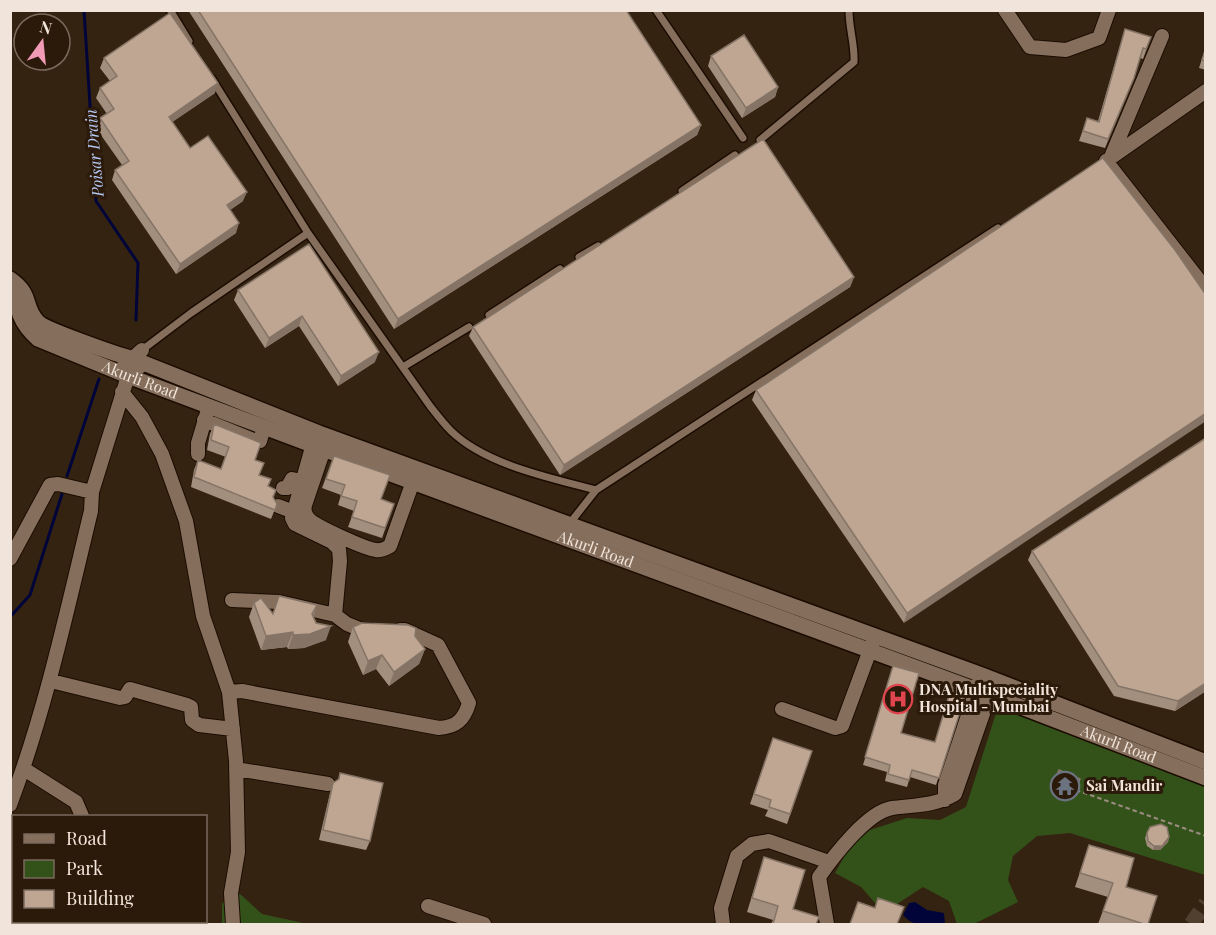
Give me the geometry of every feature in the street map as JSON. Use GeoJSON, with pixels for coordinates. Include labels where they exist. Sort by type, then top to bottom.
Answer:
{"type":"FeatureCollection","features":[{"type":"Feature","properties":{"kind":"street"},"geometry":{"type":"LineString","coordinates":[[1005,10],[1030,47],[1066,51],[1099,38],[1108,10]]}},
{"type":"Feature","properties":{"kind":"street"},"geometry":{"type":"LineString","coordinates":[[1111,157],[1162,36]]}},
{"type":"Feature","properties":{"kind":"street"},"geometry":{"type":"LineString","coordinates":[[1206,91],[1106,161],[1206,289]]}},
{"type":"Feature","properties":{"kind":"street","name":"Akurli Road"},"geometry":{"type":"LineString","coordinates":[[10,279],[25,292],[30,309],[37,321],[46,328],[108,352],[139,357],[318,442]]}},
{"type":"Feature","properties":{"kind":"street","name":"Akurli Road"},"geometry":{"type":"LineString","coordinates":[[10,293],[16,298],[27,329],[38,339],[204,410],[318,442],[914,658],[1149,748],[1206,778]]}},
{"type":"Feature","properties":{"kind":"street"},"geometry":{"type":"LineString","coordinates":[[10,805],[24,769],[51,681],[91,511],[92,492],[122,392],[123,374],[139,357]]}},
{"type":"Feature","properties":{"kind":"street"},"geometry":{"type":"LineString","coordinates":[[198,454],[207,388]]}},
{"type":"Feature","properties":{"kind":"street"},"geometry":{"type":"LineString","coordinates":[[122,392],[142,417],[162,453],[186,521],[203,616],[229,692],[236,769],[238,852],[231,893],[232,924]]}},
{"type":"Feature","properties":{"kind":"street"},"geometry":{"type":"LineString","coordinates":[[318,442],[305,514],[309,521],[348,540],[376,550],[390,546],[415,476]]}},
{"type":"Feature","properties":{"kind":"street"},"geometry":{"type":"LineString","coordinates":[[318,442],[301,482],[292,518],[295,524],[332,542],[339,549],[335,615]]}},
{"type":"Feature","properties":{"kind":"street"},"geometry":{"type":"LineString","coordinates":[[284,488],[287,488],[290,479],[301,482]]}},
{"type":"Feature","properties":{"kind":"street"},"geometry":{"type":"LineString","coordinates":[[10,559],[50,485],[58,484],[92,492]]}},
{"type":"Feature","properties":{"kind":"street"},"geometry":{"type":"LineString","coordinates":[[278,506],[294,512]]}},
{"type":"Feature","properties":{"kind":"street"},"geometry":{"type":"LineString","coordinates":[[229,692],[242,691],[439,728],[459,723],[469,703],[438,645],[405,630],[362,630],[347,624],[335,615],[279,602],[232,600]]}},
{"type":"Feature","properties":{"kind":"street"},"geometry":{"type":"LineString","coordinates":[[782,709],[835,728],[842,726],[872,643]]}},
{"type":"Feature","properties":{"kind":"street"},"geometry":{"type":"LineString","coordinates":[[51,681],[120,698],[125,697],[130,688],[191,707],[192,720],[199,725],[233,729]]}},
{"type":"Feature","properties":{"kind":"street"},"geometry":{"type":"LineString","coordinates":[[827,924],[819,877],[829,862],[862,825],[889,808],[919,806],[945,800],[955,795],[986,685]]}},
{"type":"Feature","properties":{"kind":"street"},"geometry":{"type":"LineString","coordinates":[[1149,748],[1206,762]]}},
{"type":"Feature","properties":{"kind":"street"},"geometry":{"type":"LineString","coordinates":[[24,769],[76,802],[82,815]]}},
{"type":"Feature","properties":{"kind":"street"},"geometry":{"type":"LineString","coordinates":[[236,769],[328,784]]}},
{"type":"Feature","properties":{"kind":"street"},"geometry":{"type":"LineString","coordinates":[[723,924],[721,908],[737,856],[752,844],[769,841],[829,862]]}},
{"type":"Feature","properties":{"kind":"street"},"geometry":{"type":"LineString","coordinates":[[428,906],[484,924]]}},
{"type":"Feature","properties":{"kind":"lane"},"geometry":{"type":"LineString","coordinates":[[170,10],[195,51]]}},
{"type":"Feature","properties":{"kind":"lane"},"geometry":{"type":"LineString","coordinates":[[656,10],[743,138]]}},
{"type":"Feature","properties":{"kind":"lane"},"geometry":{"type":"LineString","coordinates":[[760,140],[854,63],[855,48],[849,30],[849,10]]}},
{"type":"Feature","properties":{"kind":"lane"},"geometry":{"type":"LineString","coordinates":[[208,71],[308,233],[430,406],[452,432],[489,455],[519,467],[596,490]]}},
{"type":"Feature","properties":{"kind":"lane"},"geometry":{"type":"LineString","coordinates":[[678,194],[735,155]]}},
{"type":"Feature","properties":{"kind":"lane"},"geometry":{"type":"LineString","coordinates":[[565,530],[596,490],[1003,224]]}},
{"type":"Feature","properties":{"kind":"lane"},"geometry":{"type":"LineString","coordinates":[[139,357],[190,313],[308,233]]}},
{"type":"Feature","properties":{"kind":"lane"},"geometry":{"type":"LineString","coordinates":[[579,257],[610,239]]}},
{"type":"Feature","properties":{"kind":"lane"},"geometry":{"type":"LineString","coordinates":[[489,315],[560,269]]}},
{"type":"Feature","properties":{"kind":"lane"},"geometry":{"type":"LineString","coordinates":[[403,367],[469,327]]}},
{"type":"Feature","properties":{"kind":"path"},"geometry":{"type":"LineString","coordinates":[[1076,790],[1206,836]]}},
{"type":"Feature","properties":{"kind":"green space"},"geometry":{"type":"Polygon","coordinates":[[[998,707],[1205,785],[1205,875],[1070,833],[1037,836],[1013,856],[1008,880],[1018,902],[974,924],[957,924],[949,901],[923,887],[894,906],[876,904],[861,887],[835,873],[849,848],[870,830],[907,818],[940,820],[966,807],[998,707]]]}},
{"type":"Feature","properties":{"kind":"green space"},"geometry":{"type":"Polygon","coordinates":[[[229,893],[240,894],[262,914],[308,924],[222,924],[222,904],[229,893]]]}},
{"type":"Feature","properties":{"kind":"shaded area"},"geometry":{"type":"Polygon","coordinates":[[[915,902],[927,910],[944,913],[945,924],[922,925],[908,919],[903,915],[909,903],[915,902]]]}},
{"type":"Feature","properties":{"kind":"building"},"geometry":{"type":"Polygon","coordinates":[[[198,10],[626,10],[701,125],[398,319],[198,10]]]}},
{"type":"Feature","properties":{"kind":"building"},"geometry":{"type":"Polygon","coordinates":[[[170,13],[218,83],[169,117],[190,148],[208,136],[247,192],[227,205],[239,223],[180,264],[115,170],[129,161],[100,118],[114,109],[100,88],[117,76],[104,58],[170,13]]]}},
{"type":"Feature","properties":{"kind":"building"},"geometry":{"type":"Polygon","coordinates":[[[1125,29],[1151,37],[1146,49],[1143,48],[1134,78],[1108,139],[1083,131],[1087,118],[1099,122],[1125,29]]]}},
{"type":"Feature","properties":{"kind":"building"},"geometry":{"type":"Polygon","coordinates":[[[744,35],[778,87],[746,108],[711,56],[744,35]]]}},
{"type":"Feature","properties":{"kind":"building"},"geometry":{"type":"Polygon","coordinates":[[[1206,48],[1206,61],[1202,60],[1206,48]]]}},
{"type":"Feature","properties":{"kind":"building"},"geometry":{"type":"Polygon","coordinates":[[[763,139],[854,277],[564,465],[473,327],[763,139]]]}},
{"type":"Feature","properties":{"kind":"building"},"geometry":{"type":"Polygon","coordinates":[[[1103,158],[1175,250],[1206,295],[1206,413],[907,613],[756,390],[1103,158]]]}},
{"type":"Feature","properties":{"kind":"building"},"geometry":{"type":"Polygon","coordinates":[[[309,244],[379,352],[341,376],[302,316],[269,338],[238,290],[309,244]]]}},
{"type":"Feature","properties":{"kind":"building"},"geometry":{"type":"Polygon","coordinates":[[[214,424],[261,443],[255,460],[264,463],[259,475],[271,479],[268,486],[276,490],[273,497],[277,504],[275,510],[194,477],[198,460],[221,469],[229,447],[211,440],[214,424]]]}},
{"type":"Feature","properties":{"kind":"building"},"geometry":{"type":"Polygon","coordinates":[[[1206,438],[1206,683],[1178,701],[1118,686],[1032,551],[1206,438]]]}},
{"type":"Feature","properties":{"kind":"building"},"geometry":{"type":"Polygon","coordinates":[[[334,456],[390,475],[381,499],[394,504],[385,528],[352,517],[357,501],[341,496],[345,485],[326,479],[334,456]]]}},
{"type":"Feature","properties":{"kind":"building"},"geometry":{"type":"Polygon","coordinates":[[[279,596],[317,605],[312,614],[316,623],[331,626],[310,634],[293,635],[293,632],[266,636],[254,603],[261,598],[273,614],[279,596]]]}},
{"type":"Feature","properties":{"kind":"building"},"geometry":{"type":"Polygon","coordinates":[[[362,623],[408,625],[416,628],[415,636],[425,649],[394,672],[382,655],[368,661],[353,627],[362,623]]]}},
{"type":"Feature","properties":{"kind":"building"},"geometry":{"type":"Polygon","coordinates":[[[893,666],[919,673],[901,733],[935,742],[951,689],[966,693],[939,778],[912,770],[909,780],[888,774],[890,765],[865,757],[893,666]]]}},
{"type":"Feature","properties":{"kind":"building"},"geometry":{"type":"Polygon","coordinates":[[[773,738],[812,751],[790,814],[769,807],[771,800],[754,794],[773,738]]]}},
{"type":"Feature","properties":{"kind":"building","name":"Sai Mandir"},"geometry":{"type":"Polygon","coordinates":[[[1059,770],[1080,779],[1075,792],[1053,784],[1059,770]]]}},
{"type":"Feature","properties":{"kind":"building"},"geometry":{"type":"Polygon","coordinates":[[[340,773],[383,783],[370,841],[323,830],[333,783],[339,779],[340,773]]]}},
{"type":"Feature","properties":{"kind":"building"},"geometry":{"type":"Polygon","coordinates":[[[1161,824],[1167,827],[1169,837],[1162,846],[1154,846],[1148,841],[1147,833],[1150,827],[1161,824]]]}},
{"type":"Feature","properties":{"kind":"building"},"geometry":{"type":"Polygon","coordinates":[[[1089,845],[1134,858],[1126,887],[1157,896],[1148,924],[1103,911],[1113,883],[1080,873],[1089,845]]]}},
{"type":"Feature","properties":{"kind":"building"},"geometry":{"type":"Polygon","coordinates":[[[764,857],[805,870],[793,909],[819,917],[816,924],[773,924],[778,906],[752,898],[764,857]]]}},
{"type":"Feature","properties":{"kind":"building"},"geometry":{"type":"Polygon","coordinates":[[[878,898],[904,907],[897,924],[850,924],[858,902],[875,908],[878,898]]]}},
{"type":"Feature","properties":{"kind":"waterway","name":"Poisar Drain"},"geometry":{"type":"LineString","coordinates":[[84,10],[96,201],[138,263],[136,320]]}},
{"type":"Feature","properties":{"kind":"waterway"},"geometry":{"type":"LineString","coordinates":[[67,476],[99,379]]}},
{"type":"Feature","properties":{"kind":"waterway"},"geometry":{"type":"LineString","coordinates":[[10,617],[30,595],[62,494]]}},
{"type":"Feature","properties":{"kind":"tunnel"},"geometry":{"type":"LineString","coordinates":[[1191,924],[1206,903]]}},
{"type":"Feature","properties":{"kind":"place","name":"DNA Multispeciality Hospital - Mumbai"},"geometry":{"type":"Point","coordinates":[898,699]}},
{"type":"Feature","properties":{"kind":"place","name":"Sai Mandir"},"geometry":{"type":"Point","coordinates":[1065,786]}}]}
